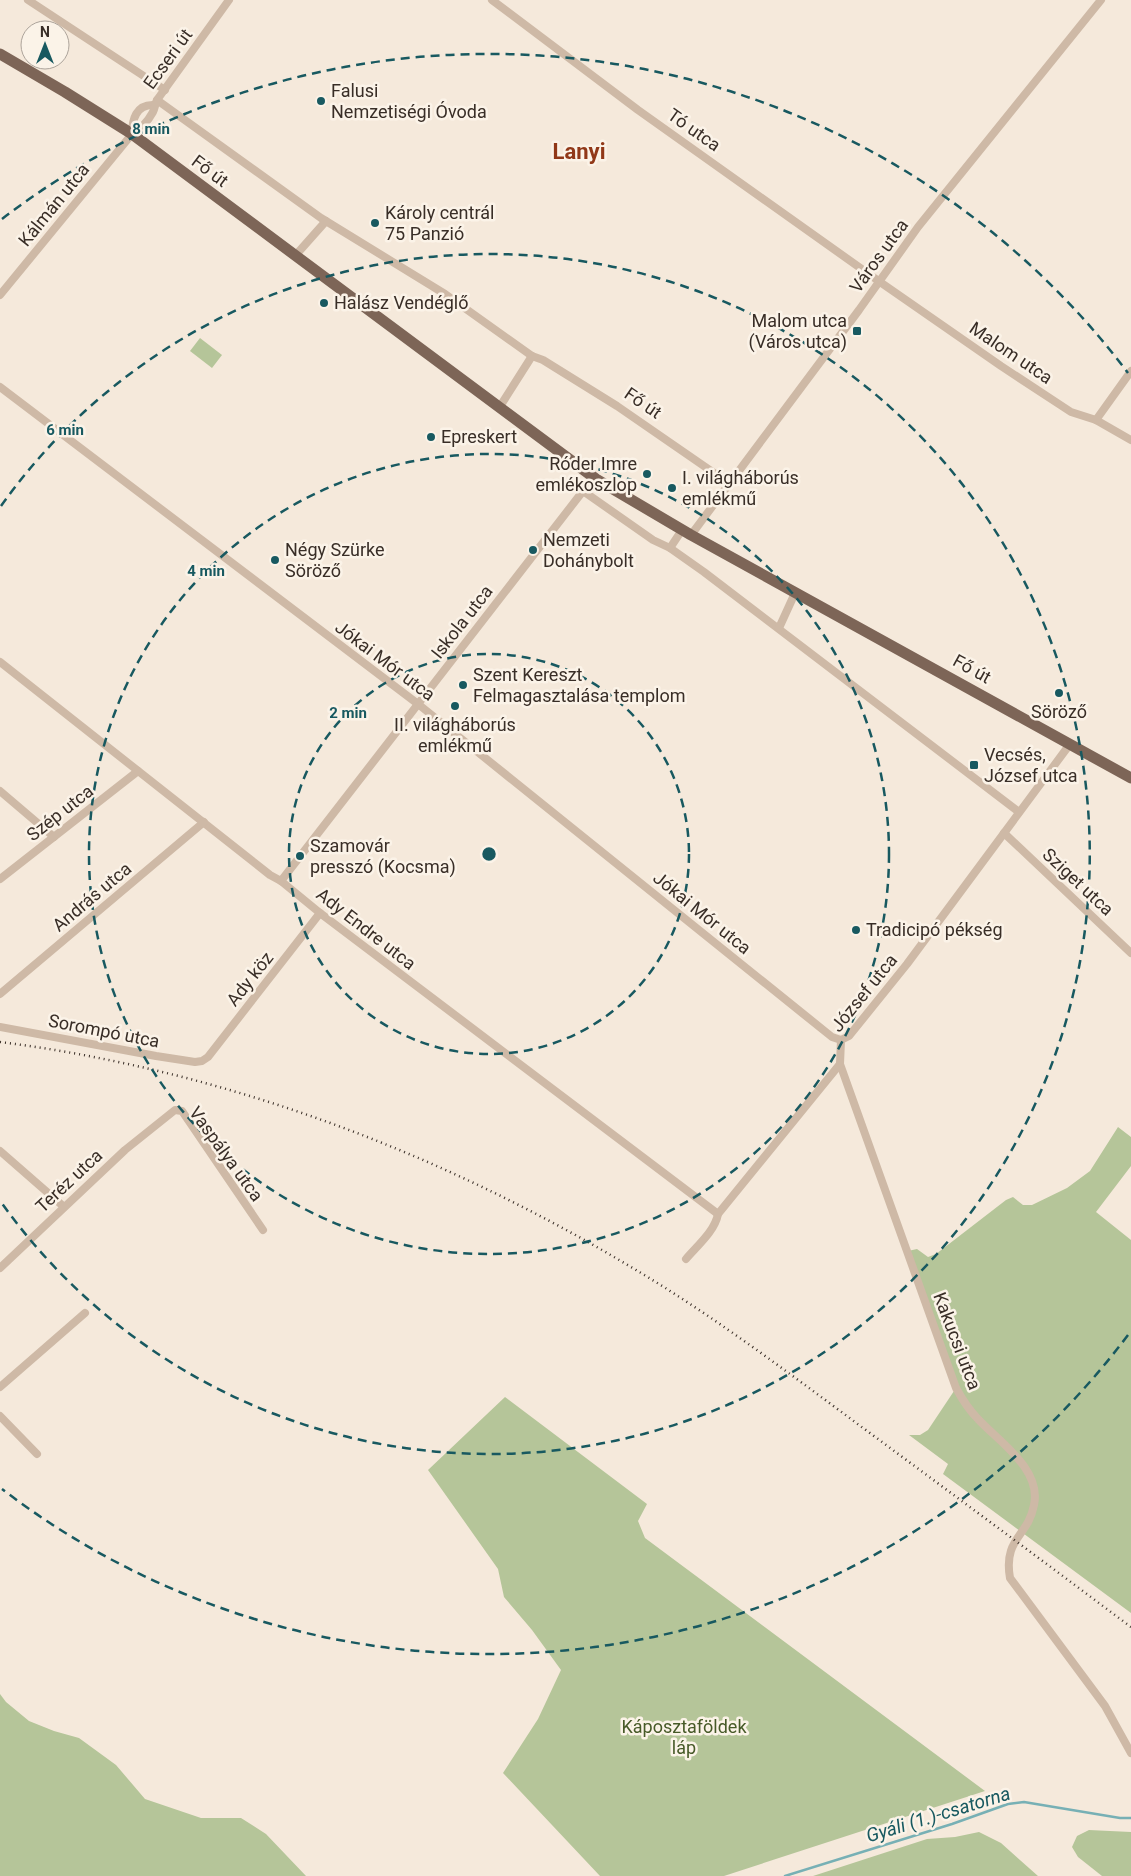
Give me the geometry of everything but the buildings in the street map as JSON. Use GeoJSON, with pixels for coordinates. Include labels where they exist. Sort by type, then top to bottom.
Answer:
{"type":"FeatureCollection","features":[{"type":"Feature","properties":{"kind":"main road","name":"Fő út"},"geometry":{"type":"LineString","coordinates":[[0,54],[132,134],[596,479],[686,533],[1131,778]]}},
{"type":"Feature","properties":{"kind":"street"},"geometry":{"type":"LineString","coordinates":[[28,0],[165,90]]}},
{"type":"Feature","properties":{"kind":"street","name":"Ecseri út"},"geometry":{"type":"LineString","coordinates":[[132,134],[142,128],[153,111],[156,102],[229,0]]}},
{"type":"Feature","properties":{"kind":"street","name":"Tó utca"},"geometry":{"type":"LineString","coordinates":[[492,0],[638,110],[880,282]]}},
{"type":"Feature","properties":{"kind":"street","name":"Város utca"},"geometry":{"type":"LineString","coordinates":[[686,533],[730,484],[880,282],[918,227],[1101,0]]}},
{"type":"Feature","properties":{"kind":"street"},"geometry":{"type":"LineString","coordinates":[[132,134],[132,119],[142,107],[156,102]]}},
{"type":"Feature","properties":{"kind":"street","name":"Fő út"},"geometry":{"type":"LineString","coordinates":[[156,102],[326,221],[445,294],[532,356],[543,360],[617,406],[730,484]]}},
{"type":"Feature","properties":{"kind":"street","name":"Kálmán utca"},"geometry":{"type":"LineString","coordinates":[[0,295],[132,134]]}},
{"type":"Feature","properties":{"kind":"street"},"geometry":{"type":"LineString","coordinates":[[295,256],[326,221]]}},
{"type":"Feature","properties":{"kind":"street","name":"Malom utca"},"geometry":{"type":"LineString","coordinates":[[880,282],[1071,412],[1096,420],[1131,440]]}},
{"type":"Feature","properties":{"kind":"street"},"geometry":{"type":"LineString","coordinates":[[499,408],[532,356]]}},
{"type":"Feature","properties":{"kind":"street"},"geometry":{"type":"LineString","coordinates":[[1096,420],[1131,371]]}},
{"type":"Feature","properties":{"kind":"street","name":"Jókai Mór utca"},"geometry":{"type":"LineString","coordinates":[[0,387],[418,704],[824,1031],[832,1037],[841,1040]]}},
{"type":"Feature","properties":{"kind":"street","name":"Iskola utca"},"geometry":{"type":"LineString","coordinates":[[281,881],[583,491],[591,486],[596,479]]}},
{"type":"Feature","properties":{"kind":"street"},"geometry":{"type":"LineString","coordinates":[[583,491],[653,540],[670,548],[779,628],[1019,812]]}},
{"type":"Feature","properties":{"kind":"street"},"geometry":{"type":"LineString","coordinates":[[670,548],[686,533]]}},
{"type":"Feature","properties":{"kind":"street"},"geometry":{"type":"LineString","coordinates":[[779,628],[796,593]]}},
{"type":"Feature","properties":{"kind":"street","name":"Ady Endre utca"},"geometry":{"type":"LineString","coordinates":[[0,662],[270,875],[281,881],[320,913],[718,1214]]}},
{"type":"Feature","properties":{"kind":"street","name":"József utca"},"geometry":{"type":"LineString","coordinates":[[840,1064],[841,1040],[849,1036],[907,964],[1070,744]]}},
{"type":"Feature","properties":{"kind":"street","name":"Szép utca"},"geometry":{"type":"LineString","coordinates":[[0,879],[138,771]]}},
{"type":"Feature","properties":{"kind":"street"},"geometry":{"type":"LineString","coordinates":[[0,791],[54,837]]}},
{"type":"Feature","properties":{"kind":"street","name":"András utca"},"geometry":{"type":"LineString","coordinates":[[0,994],[204,822]]}},
{"type":"Feature","properties":{"kind":"street","name":"Sziget utca"},"geometry":{"type":"LineString","coordinates":[[1004,833],[1131,953]]}},
{"type":"Feature","properties":{"kind":"street","name":"Ady köz"},"geometry":{"type":"LineString","coordinates":[[202,1061],[208,1057],[320,913]]}},
{"type":"Feature","properties":{"kind":"street","name":"Sorompó utca"},"geometry":{"type":"LineString","coordinates":[[0,1027],[156,1056],[195,1062],[202,1061]]}},
{"type":"Feature","properties":{"kind":"street"},"geometry":{"type":"LineString","coordinates":[[686,1258],[712,1227],[717,1220],[718,1214],[840,1064]]}},
{"type":"Feature","properties":{"kind":"street","name":"Kakucsi utca"},"geometry":{"type":"LineString","coordinates":[[840,1064],[956,1388],[972,1412],[1020,1461],[1034,1488],[1034,1505],[1031,1514],[1010,1551],[1008,1568],[1010,1578],[1105,1706],[1131,1753]]}},
{"type":"Feature","properties":{"kind":"street","name":"Vaspálya utca"},"geometry":{"type":"LineString","coordinates":[[161,1120],[175,1110],[182,1112],[262,1230]]}},
{"type":"Feature","properties":{"kind":"street","name":"Teréz utca"},"geometry":{"type":"LineString","coordinates":[[0,1268],[63,1206],[161,1120]]}},
{"type":"Feature","properties":{"kind":"street"},"geometry":{"type":"LineString","coordinates":[[0,1151],[63,1206]]}},
{"type":"Feature","properties":{"kind":"street"},"geometry":{"type":"LineString","coordinates":[[0,1387],[85,1313]]}},
{"type":"Feature","properties":{"kind":"street"},"geometry":{"type":"LineString","coordinates":[[0,1416],[37,1454]]}},
{"type":"Feature","properties":{"kind":"green space"},"geometry":{"type":"Polygon","coordinates":[[[200,338],[222,355],[212,368],[190,351],[200,338]]]}},
{"type":"Feature","properties":{"kind":"green space"},"geometry":{"type":"Polygon","coordinates":[[[1118,1127],[1131,1137],[1131,1166],[1096,1212],[1131,1240],[1131,1613],[943,1474],[948,1464],[909,1435],[920,1435],[928,1430],[956,1388],[908,1251],[917,1249],[928,1257],[936,1254],[1006,1200],[1013,1197],[1023,1205],[1032,1205],[1067,1188],[1090,1171],[1118,1127]]]}},
{"type":"Feature","properties":{"kind":"green space","name":"Káposztaföldek láp"},"geometry":{"type":"Polygon","coordinates":[[[505,1397],[647,1504],[638,1521],[645,1538],[985,1791],[724,1876],[600,1876],[503,1773],[538,1719],[561,1670],[532,1630],[504,1597],[498,1569],[428,1470],[505,1397]]]}},
{"type":"Feature","properties":{"kind":"green space"},"geometry":{"type":"Polygon","coordinates":[[[0,1694],[6,1702],[29,1721],[79,1738],[116,1765],[145,1799],[201,1818],[241,1818],[266,1834],[306,1876],[0,1876],[0,1694]]]}},
{"type":"Feature","properties":{"kind":"green space"},"geometry":{"type":"Polygon","coordinates":[[[1089,1830],[1131,1832],[1131,1876],[1102,1876],[1078,1857],[1072,1847],[1077,1836],[1089,1830]]]}},
{"type":"Feature","properties":{"kind":"green space"},"geometry":{"type":"Polygon","coordinates":[[[979,1832],[1001,1843],[1038,1876],[813,1876],[927,1839],[955,1837],[979,1832]]]}},
{"type":"Feature","properties":{"kind":"waterway","name":"Gyáli (1.)-csatorna"},"geometry":{"type":"LineString","coordinates":[[785,1876],[952,1824],[1008,1804],[1024,1802],[1120,1818],[1131,1818]]}},
{"type":"Feature","properties":{"kind":"railway"},"geometry":{"type":"LineString","coordinates":[[0,1042],[83,1055],[166,1073],[247,1095],[327,1122],[406,1153],[483,1187],[558,1225],[689,1303],[745,1342],[1131,1627]]}},
{"type":"Feature","properties":{"kind":"place","name":"Falusi Nemzetiségi Óvoda"},"geometry":{"type":"Point","coordinates":[321,101]}},
{"type":"Feature","properties":{"kind":"place","name":"Károly centrál 75 Panzió"},"geometry":{"type":"Point","coordinates":[375,223]}},
{"type":"Feature","properties":{"kind":"place","name":"Halász Vendéglő"},"geometry":{"type":"Point","coordinates":[324,303]}},
{"type":"Feature","properties":{"kind":"place","name":"Malom utca (Város utca)"},"geometry":{"type":"Point","coordinates":[857,331]}},
{"type":"Feature","properties":{"kind":"place","name":"Epreskert"},"geometry":{"type":"Point","coordinates":[431,437]}},
{"type":"Feature","properties":{"kind":"place","name":"Róder Imre emlékoszlop"},"geometry":{"type":"Point","coordinates":[647,474]}},
{"type":"Feature","properties":{"kind":"place","name":"I. világháborús emlékmű"},"geometry":{"type":"Point","coordinates":[672,488]}},
{"type":"Feature","properties":{"kind":"place","name":"Nemzeti Dohánybolt"},"geometry":{"type":"Point","coordinates":[533,550]}},
{"type":"Feature","properties":{"kind":"place","name":"Négy Szürke Söröző"},"geometry":{"type":"Point","coordinates":[275,560]}},
{"type":"Feature","properties":{"kind":"place","name":"Szent Kereszt Felmagasztalása templom"},"geometry":{"type":"Point","coordinates":[463,685]}},
{"type":"Feature","properties":{"kind":"place","name":"Söröző"},"geometry":{"type":"Point","coordinates":[1059,693]}},
{"type":"Feature","properties":{"kind":"place","name":"II. világháborús emlékmű"},"geometry":{"type":"Point","coordinates":[455,706]}},
{"type":"Feature","properties":{"kind":"place","name":"Vecsés, József utca"},"geometry":{"type":"Point","coordinates":[974,765]}},
{"type":"Feature","properties":{"kind":"place","name":"Szamovár presszó (Kocsma)"},"geometry":{"type":"Point","coordinates":[300,856]}},
{"type":"Feature","properties":{"kind":"place","name":"Tradicipó pékség"},"geometry":{"type":"Point","coordinates":[856,930]}},
{"type":"Feature","properties":{"kind":"district","name":"Lanyi"},"geometry":{"type":"Point","coordinates":[579,151]}}]}
